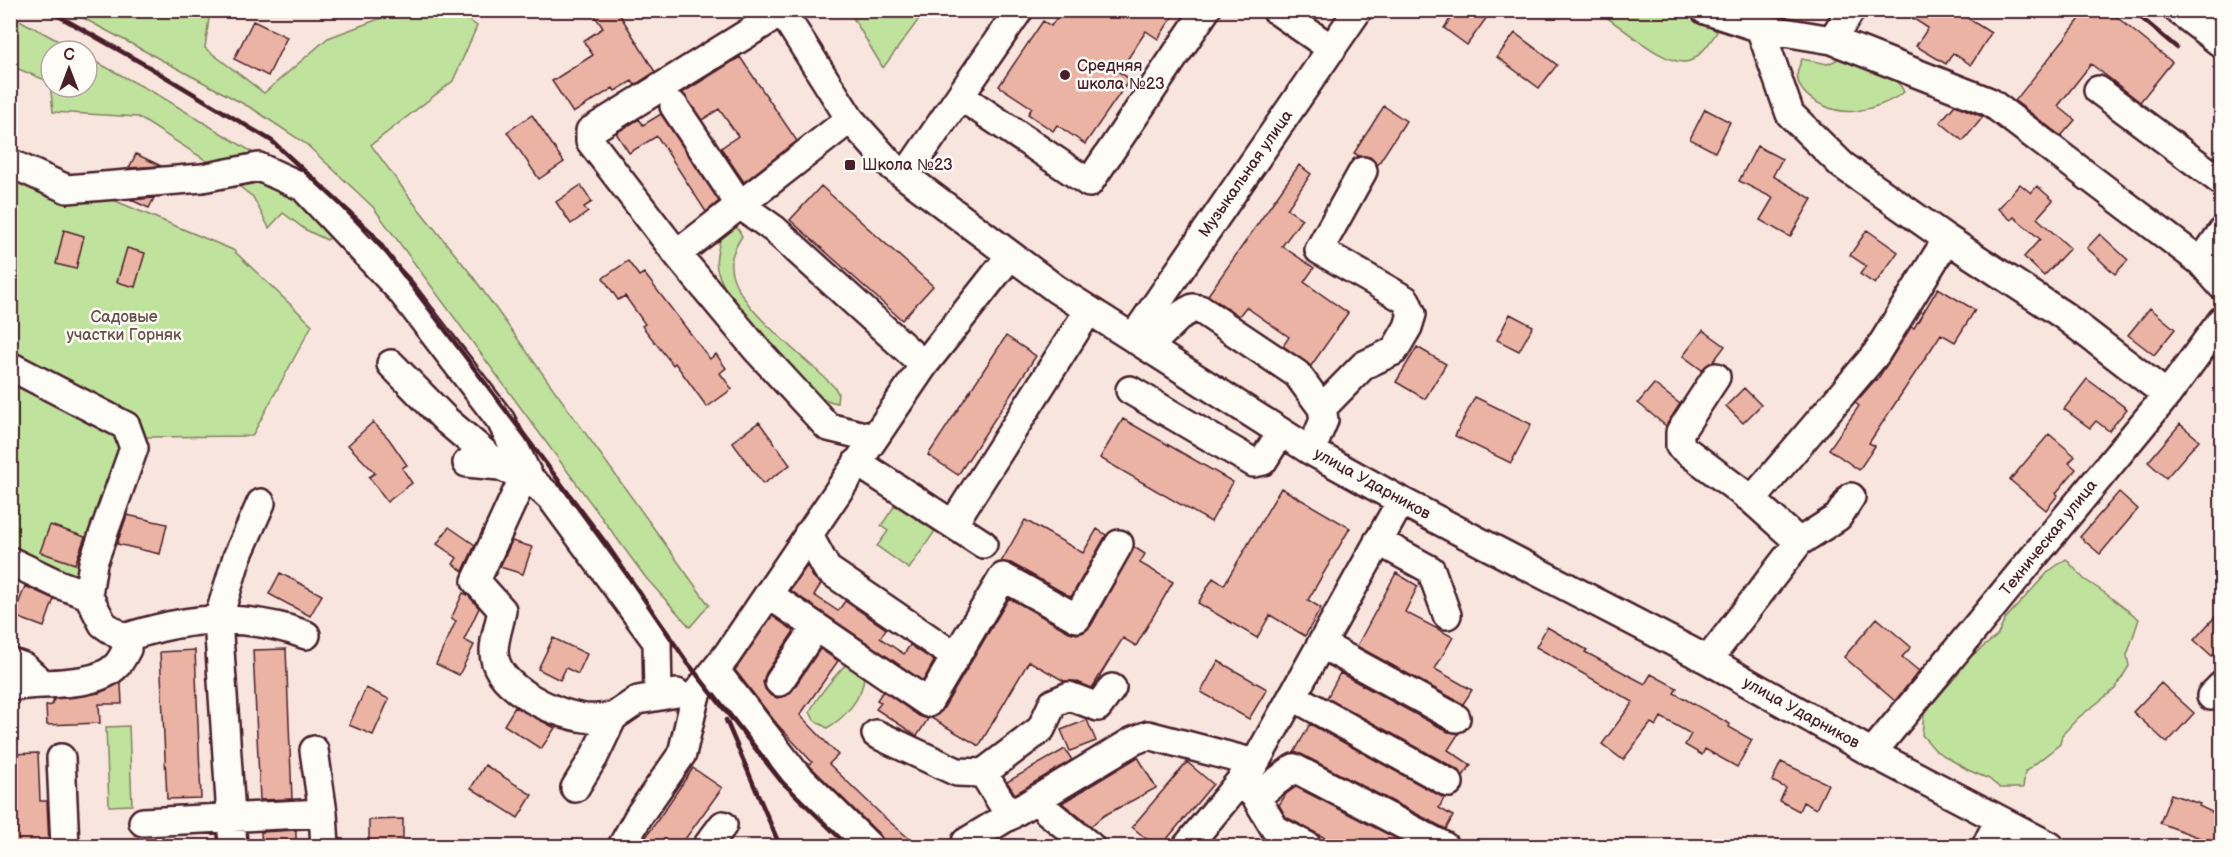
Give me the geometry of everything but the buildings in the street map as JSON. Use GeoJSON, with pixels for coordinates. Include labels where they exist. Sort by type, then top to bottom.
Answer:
{"type":"FeatureCollection","features":[{"type":"Feature","properties":{"kind":"street"},"geometry":{"type":"LineString","coordinates":[[905,176],[1019,10]]}},
{"type":"Feature","properties":{"kind":"street"},"geometry":{"type":"LineString","coordinates":[[960,96],[1089,183],[1206,10]]}},
{"type":"Feature","properties":{"kind":"street"},"geometry":{"type":"LineString","coordinates":[[1276,10],[1332,49]]}},
{"type":"Feature","properties":{"kind":"street","name":"Музыкальная улица"},"geometry":{"type":"LineString","coordinates":[[1140,342],[1358,10]]}},
{"type":"Feature","properties":{"kind":"street"},"geometry":{"type":"LineString","coordinates":[[1705,10],[1760,28],[1832,40],[1989,102],[2201,262],[2222,286]]}},
{"type":"Feature","properties":{"kind":"street"},"geometry":{"type":"LineString","coordinates":[[1832,40],[1851,10]]}},
{"type":"Feature","properties":{"kind":"street"},"geometry":{"type":"LineString","coordinates":[[2178,10],[2222,44]]}},
{"type":"Feature","properties":{"kind":"street"},"geometry":{"type":"LineString","coordinates":[[781,11],[590,131],[590,141],[677,254],[757,350],[828,427],[873,438]]}},
{"type":"Feature","properties":{"kind":"street","name":"улица Ударников"},"geometry":{"type":"LineString","coordinates":[[781,11],[850,119],[893,167],[1010,256],[1089,310],[1311,451],[1401,501],[1708,660],[1872,753],[2050,846]]}},
{"type":"Feature","properties":{"kind":"street"},"geometry":{"type":"LineString","coordinates":[[1760,28],[1790,114],[1842,165],[1947,239],[2063,315],[2167,395]]}},
{"type":"Feature","properties":{"kind":"street"},"geometry":{"type":"LineString","coordinates":[[2098,90],[2222,182]]}},
{"type":"Feature","properties":{"kind":"street"},"geometry":{"type":"LineString","coordinates":[[674,106],[740,205],[774,229],[924,365]]}},
{"type":"Feature","properties":{"kind":"street"},"geometry":{"type":"LineString","coordinates":[[677,254],[850,119]]}},
{"type":"Feature","properties":{"kind":"street"},"geometry":{"type":"LineString","coordinates":[[10,163],[67,189],[202,178],[259,167],[303,187],[401,291],[501,422],[530,480]]}},
{"type":"Feature","properties":{"kind":"street"},"geometry":{"type":"LineString","coordinates":[[1322,408],[1364,365],[1394,351],[1408,327],[1412,314],[1406,300],[1320,250],[1363,171]]}},
{"type":"Feature","properties":{"kind":"street"},"geometry":{"type":"LineString","coordinates":[[2201,262],[2222,231]]}},
{"type":"Feature","properties":{"kind":"street"},"geometry":{"type":"LineString","coordinates":[[1752,500],[1876,354],[1947,239]]}},
{"type":"Feature","properties":{"kind":"street"},"geometry":{"type":"LineString","coordinates":[[622,846],[640,814],[682,754],[696,694],[768,594],[924,365],[1010,256]]}},
{"type":"Feature","properties":{"kind":"street"},"geometry":{"type":"LineString","coordinates":[[1140,342],[1193,308],[1200,309],[1297,374],[1322,408],[1324,420],[1311,451]]}},
{"type":"Feature","properties":{"kind":"street"},"geometry":{"type":"LineString","coordinates":[[953,524],[1089,310]]}},
{"type":"Feature","properties":{"kind":"street","name":"Техническая улица"},"geometry":{"type":"LineString","coordinates":[[1872,753],[2167,395],[2222,320]]}},
{"type":"Feature","properties":{"kind":"street"},"geometry":{"type":"LineString","coordinates":[[391,364],[447,421],[500,466],[530,480],[552,499],[657,642],[658,695]]}},
{"type":"Feature","properties":{"kind":"street"},"geometry":{"type":"LineString","coordinates":[[10,366],[126,426],[134,448],[93,563],[88,595],[103,624],[123,638],[127,649],[117,666],[99,677],[71,682],[10,687]]}},
{"type":"Feature","properties":{"kind":"street"},"geometry":{"type":"LineString","coordinates":[[1716,377],[1680,432],[1680,446],[1752,500],[1799,542]]}},
{"type":"Feature","properties":{"kind":"street"},"geometry":{"type":"LineString","coordinates":[[1130,390],[1254,463],[1263,461],[1281,432]]}},
{"type":"Feature","properties":{"kind":"street"},"geometry":{"type":"LineString","coordinates":[[857,462],[983,544]]}},
{"type":"Feature","properties":{"kind":"street"},"geometry":{"type":"LineString","coordinates":[[467,463],[500,466]]}},
{"type":"Feature","properties":{"kind":"street"},"geometry":{"type":"LineString","coordinates":[[530,480],[520,485],[476,581],[502,610],[494,652],[499,672],[513,688],[538,702],[585,718],[613,717]]}},
{"type":"Feature","properties":{"kind":"street"},"geometry":{"type":"LineString","coordinates":[[1708,660],[1799,542],[1838,517],[1851,498]]}},
{"type":"Feature","properties":{"kind":"street"},"geometry":{"type":"LineString","coordinates":[[1187,846],[1251,781],[1292,696],[1401,501]]}},
{"type":"Feature","properties":{"kind":"street"},"geometry":{"type":"LineString","coordinates":[[232,846],[218,620],[237,557],[261,503]]}},
{"type":"Feature","properties":{"kind":"street"},"geometry":{"type":"LineString","coordinates":[[808,534],[827,569],[956,657]]}},
{"type":"Feature","properties":{"kind":"street"},"geometry":{"type":"LineString","coordinates":[[1378,541],[1431,570],[1447,615]]}},
{"type":"Feature","properties":{"kind":"street"},"geometry":{"type":"LineString","coordinates":[[768,594],[928,703],[1003,577],[1077,618],[1119,544]]}},
{"type":"Feature","properties":{"kind":"street"},"geometry":{"type":"LineString","coordinates":[[10,561],[58,584],[88,595]]}},
{"type":"Feature","properties":{"kind":"street"},"geometry":{"type":"LineString","coordinates":[[123,638],[176,624],[206,620],[267,624],[306,635]]}},
{"type":"Feature","properties":{"kind":"street"},"geometry":{"type":"LineString","coordinates":[[779,682],[816,627]]}},
{"type":"Feature","properties":{"kind":"street"},"geometry":{"type":"LineString","coordinates":[[1321,644],[1456,718]]}},
{"type":"Feature","properties":{"kind":"street"},"geometry":{"type":"LineString","coordinates":[[10,662],[24,667],[42,683]]}},
{"type":"Feature","properties":{"kind":"street"},"geometry":{"type":"LineString","coordinates":[[715,670],[795,773],[869,846]]}},
{"type":"Feature","properties":{"kind":"street"},"geometry":{"type":"LineString","coordinates":[[876,734],[957,772],[983,773],[1041,729],[1053,703],[1070,696],[1098,706],[1112,688]]}},
{"type":"Feature","properties":{"kind":"street"},"geometry":{"type":"LineString","coordinates":[[575,788],[613,717],[638,700],[658,695],[696,694]]}},
{"type":"Feature","properties":{"kind":"street"},"geometry":{"type":"LineString","coordinates":[[1292,696],[1449,783]]}},
{"type":"Feature","properties":{"kind":"street"},"geometry":{"type":"LineString","coordinates":[[966,842],[1133,741],[1148,735],[1251,781],[1294,768],[1444,846]]}},
{"type":"Feature","properties":{"kind":"street"},"geometry":{"type":"LineString","coordinates":[[314,750],[325,846]]}},
{"type":"Feature","properties":{"kind":"street"},"geometry":{"type":"LineString","coordinates":[[61,758],[65,846]]}},
{"type":"Feature","properties":{"kind":"street"},"geometry":{"type":"LineString","coordinates":[[983,773],[1010,816]]}},
{"type":"Feature","properties":{"kind":"street"},"geometry":{"type":"LineString","coordinates":[[1251,781],[1269,838],[1307,846]]}},
{"type":"Feature","properties":{"kind":"street"},"geometry":{"type":"LineString","coordinates":[[1039,798],[1047,811],[1090,846]]}},
{"type":"Feature","properties":{"kind":"street"},"geometry":{"type":"LineString","coordinates":[[143,822],[323,813]]}},
{"type":"Feature","properties":{"kind":"street"},"geometry":{"type":"LineString","coordinates":[[1986,846],[1999,820]]}},
{"type":"Feature","properties":{"kind":"green space"},"geometry":{"type":"Polygon","coordinates":[[[1667,10],[1673,13],[1698,15],[1717,32],[1703,51],[1692,60],[1682,62],[1657,53],[1597,11],[1667,10]]]}},
{"type":"Feature","properties":{"kind":"green space"},"geometry":{"type":"Polygon","coordinates":[[[70,11],[210,11],[205,48],[264,93],[328,38],[400,11],[456,11],[477,26],[453,81],[371,145],[471,274],[709,605],[690,627],[646,578],[373,207],[306,144],[253,109],[70,11]]]}},
{"type":"Feature","properties":{"kind":"green space"},"geometry":{"type":"Polygon","coordinates":[[[849,11],[925,11],[883,68],[849,11]]]}},
{"type":"Feature","properties":{"kind":"green space"},"geometry":{"type":"Polygon","coordinates":[[[10,15],[55,39],[39,39],[39,77],[11,66],[10,15]]]}},
{"type":"Feature","properties":{"kind":"green space"},"geometry":{"type":"Polygon","coordinates":[[[1840,58],[1886,74],[1900,85],[1904,92],[1881,104],[1856,111],[1840,111],[1814,101],[1801,88],[1797,78],[1802,59],[1828,64],[1840,58]]]}},
{"type":"Feature","properties":{"kind":"green space"},"geometry":{"type":"Polygon","coordinates":[[[99,63],[160,96],[280,169],[335,233],[327,240],[306,230],[283,213],[269,228],[253,197],[204,159],[138,117],[53,112],[52,99],[99,99],[99,63]]]}},
{"type":"Feature","properties":{"kind":"green space","name":"Садовые участки Горняк"},"geometry":{"type":"Polygon","coordinates":[[[10,157],[233,250],[312,325],[252,436],[144,437],[79,577],[11,555],[10,157]]]}},
{"type":"Feature","properties":{"kind":"green space"},"geometry":{"type":"Polygon","coordinates":[[[732,225],[742,236],[731,262],[733,278],[742,295],[772,330],[835,388],[838,393],[837,403],[814,393],[796,375],[786,360],[753,330],[729,295],[720,277],[716,261],[721,233],[732,225]]]}},
{"type":"Feature","properties":{"kind":"green space"},"geometry":{"type":"Polygon","coordinates":[[[895,505],[935,531],[909,569],[877,546],[888,531],[881,526],[895,505]]]}},
{"type":"Feature","properties":{"kind":"green space"},"geometry":{"type":"Polygon","coordinates":[[[2066,559],[2084,579],[2139,619],[2127,655],[2129,666],[2115,689],[2078,718],[2062,735],[2060,744],[2025,772],[2023,788],[2000,788],[1989,779],[1968,770],[1936,751],[1922,735],[1924,713],[1959,673],[1964,662],[1997,636],[2006,618],[2049,571],[2066,559]]]}},
{"type":"Feature","properties":{"kind":"green space"},"geometry":{"type":"Polygon","coordinates":[[[851,664],[864,676],[860,692],[846,713],[827,728],[814,720],[810,712],[836,675],[845,665],[851,664]]]}},
{"type":"Feature","properties":{"kind":"green space"},"geometry":{"type":"Polygon","coordinates":[[[129,726],[132,805],[109,806],[106,727],[129,726]]]}},
{"type":"Feature","properties":{"kind":"railway"},"geometry":{"type":"LineString","coordinates":[[48,10],[272,141],[372,233],[605,542],[687,662],[781,781],[848,846]]}},
{"type":"Feature","properties":{"kind":"railway"},"geometry":{"type":"LineString","coordinates":[[2132,10],[2176,47]]}},
{"type":"Feature","properties":{"kind":"railway"},"geometry":{"type":"LineString","coordinates":[[726,720],[780,846]]}},
{"type":"Feature","properties":{"kind":"place","name":"Средняя школа №23"},"geometry":{"type":"Point","coordinates":[1065,75]}},
{"type":"Feature","properties":{"kind":"place","name":"Школа №23"},"geometry":{"type":"Point","coordinates":[850,165]}}]}
